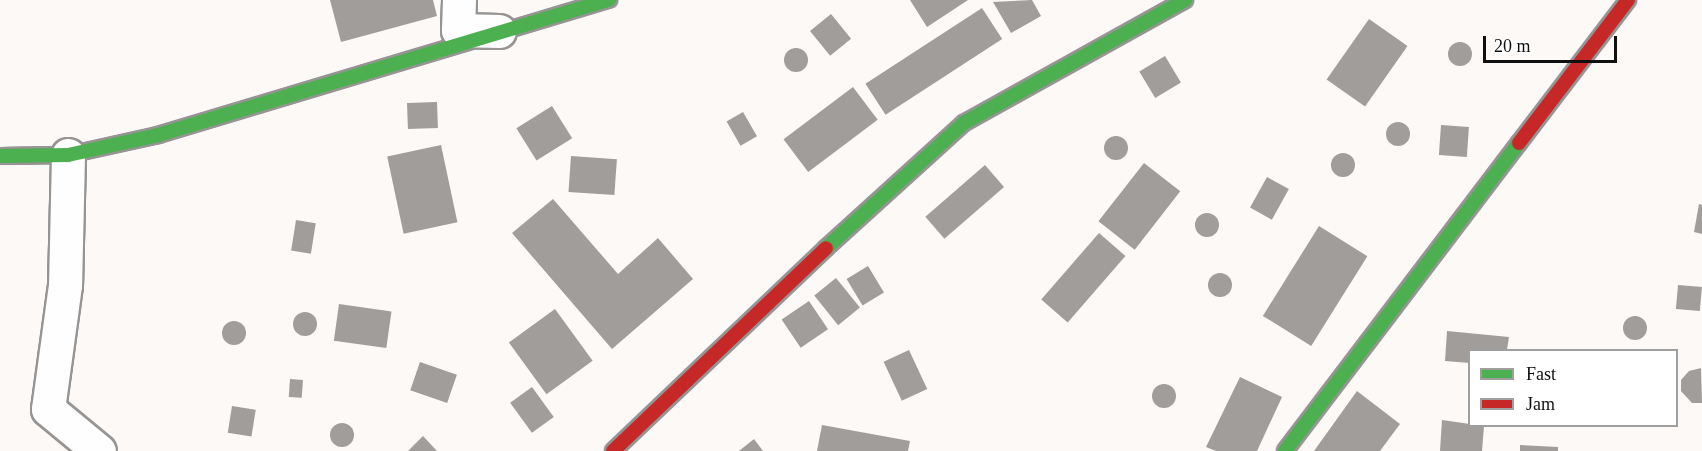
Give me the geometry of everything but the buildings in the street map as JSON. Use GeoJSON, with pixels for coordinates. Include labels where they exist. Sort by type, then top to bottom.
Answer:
{"type":"FeatureCollection","features":[{"type":"Feature","properties":{"kind":"street"},"geometry":{"type":"LineString","coordinates":[[459,0],[458,30],[501,31]]}},
{"type":"Feature","properties":{"kind":"street"},"geometry":{"type":"LineString","coordinates":[[0,156],[68,155],[158,135],[609,0]]}},
{"type":"Feature","properties":{"kind":"street"},"geometry":{"type":"LineString","coordinates":[[613,451],[784,287],[964,123],[1185,0]]}},
{"type":"Feature","properties":{"kind":"street"},"geometry":{"type":"LineString","coordinates":[[1285,451],[1628,0]]}},
{"type":"Feature","properties":{"kind":"street"},"geometry":{"type":"LineString","coordinates":[[68,155],[65,285],[48,409],[99,451]]}},
{"type":"Feature","properties":{"kind":"traffic: fast"},"geometry":{"type":"LineString","coordinates":[[0,156],[68,155],[158,135],[609,0]]}},
{"type":"Feature","properties":{"kind":"traffic: fast"},"geometry":{"type":"LineString","coordinates":[[826,248],[964,123],[1185,0]]}},
{"type":"Feature","properties":{"kind":"traffic: fast"},"geometry":{"type":"LineString","coordinates":[[1285,451],[1519,143]]}},
{"type":"Feature","properties":{"kind":"traffic: jam"},"geometry":{"type":"LineString","coordinates":[[1519,143],[1628,0]]}},
{"type":"Feature","properties":{"kind":"traffic: jam"},"geometry":{"type":"LineString","coordinates":[[613,451],[826,248]]}}]}
